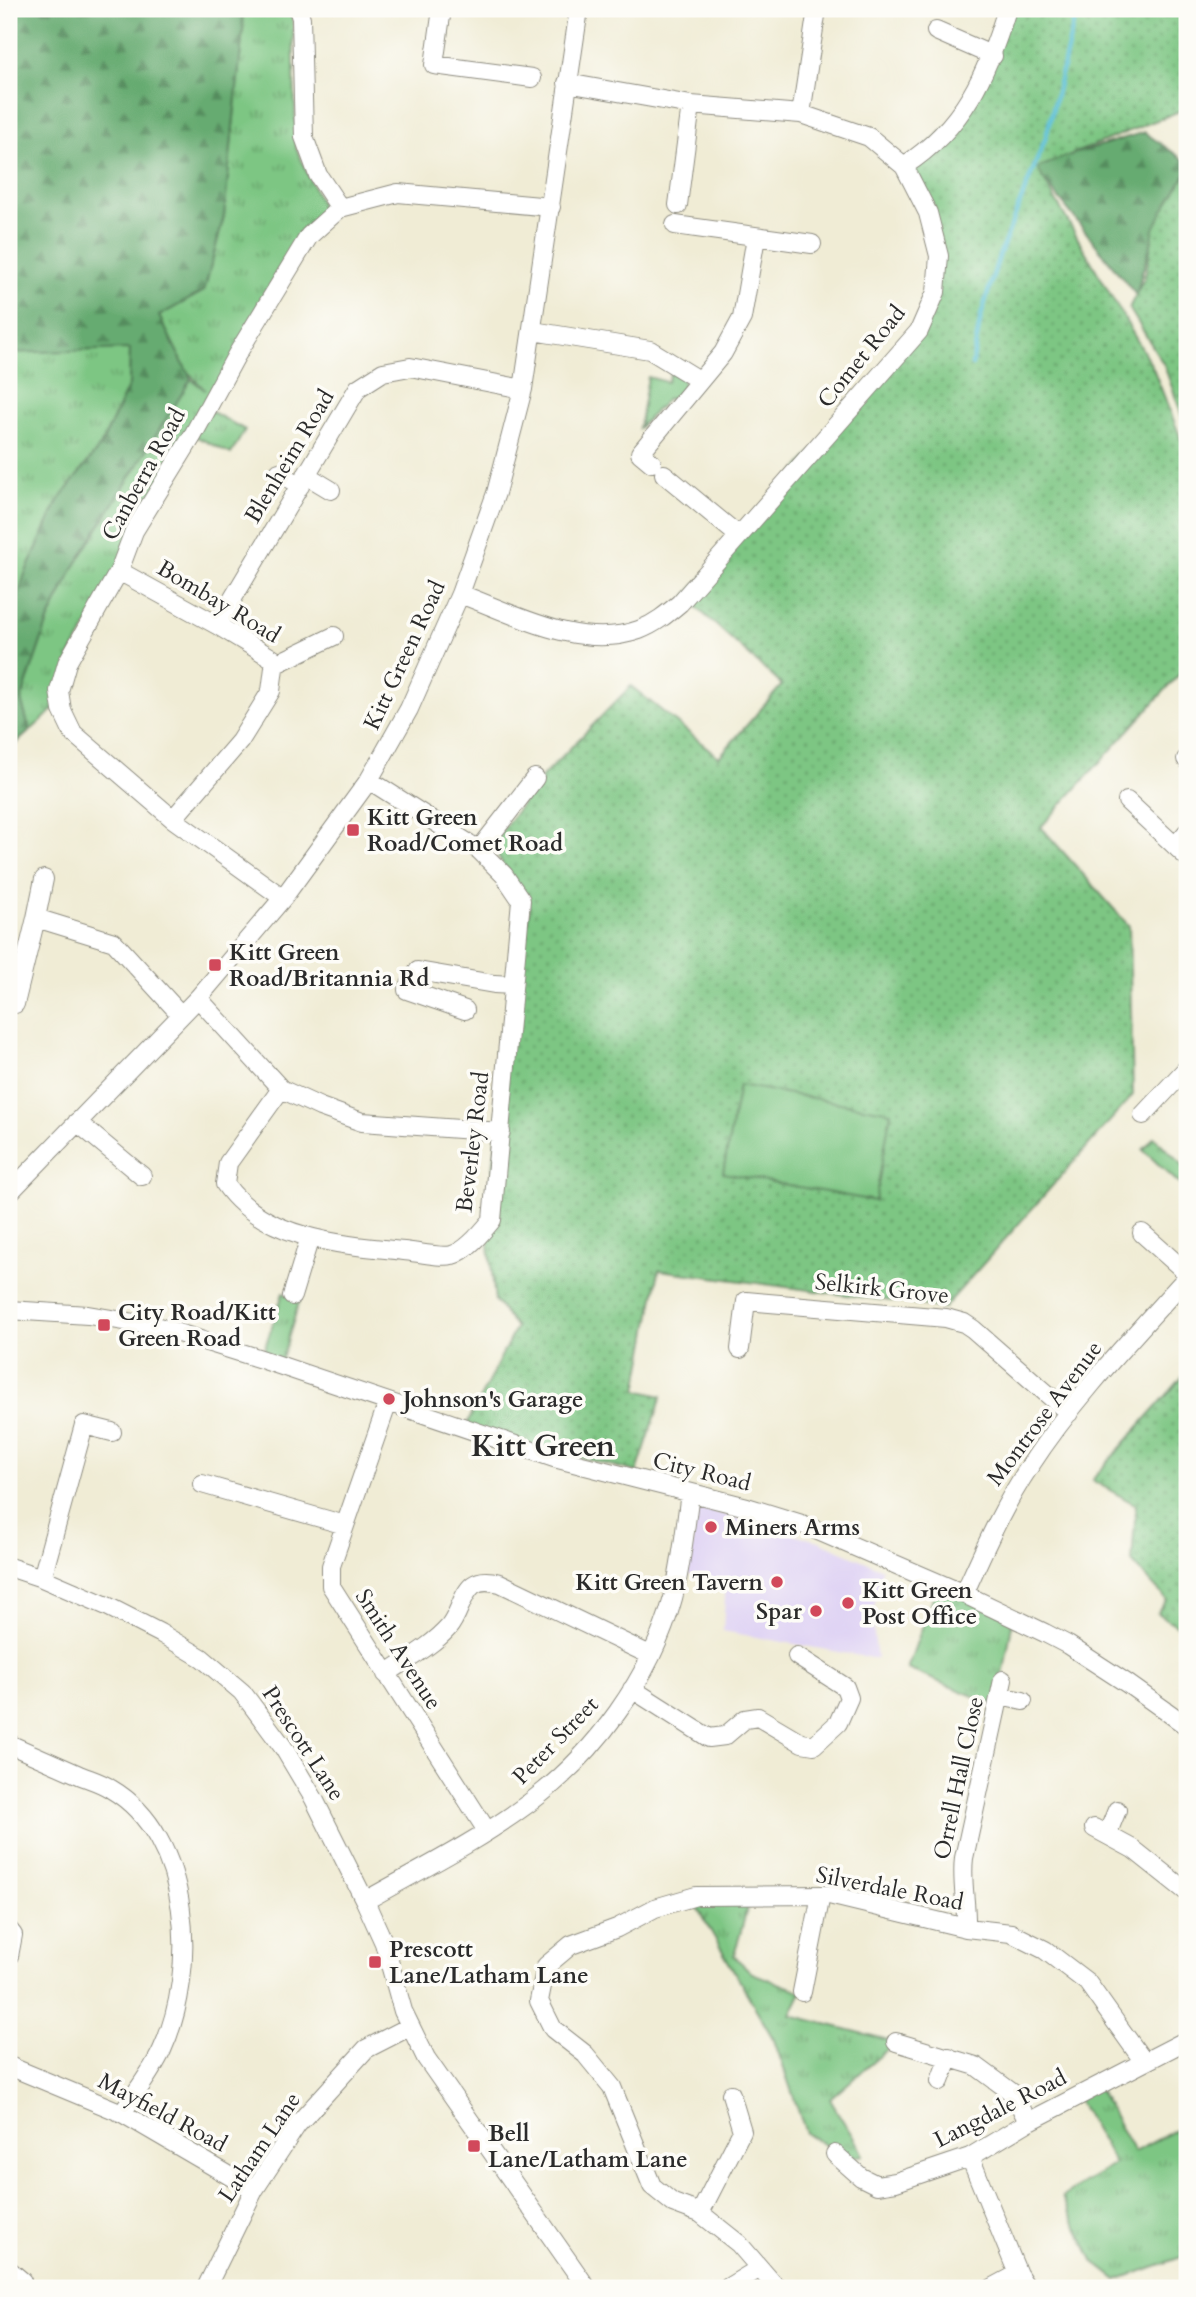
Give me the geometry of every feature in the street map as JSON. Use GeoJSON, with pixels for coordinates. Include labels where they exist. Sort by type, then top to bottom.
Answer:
{"type":"FeatureCollection","features":[{"type":"Feature","properties":{"kind":"street"},"geometry":{"type":"LineString","coordinates":[[298,9],[301,18],[304,137],[318,175],[340,208]]}},
{"type":"Feature","properties":{"kind":"street"},"geometry":{"type":"LineString","coordinates":[[442,9],[434,65],[532,78]]}},
{"type":"Feature","properties":{"kind":"street","name":"Kitt Green Road"},"geometry":{"type":"LineString","coordinates":[[9,1194],[198,998],[283,898],[369,780],[409,709],[460,594],[496,493],[523,389],[579,9]]}},
{"type":"Feature","properties":{"kind":"street"},"geometry":{"type":"LineString","coordinates":[[801,114],[817,9]]}},
{"type":"Feature","properties":{"kind":"street"},"geometry":{"type":"LineString","coordinates":[[904,166],[917,157],[962,113],[993,56],[1007,9]]}},
{"type":"Feature","properties":{"kind":"street"},"geometry":{"type":"LineString","coordinates":[[936,31],[993,56]]}},
{"type":"Feature","properties":{"kind":"street","name":"Comet Road"},"geometry":{"type":"LineString","coordinates":[[460,594],[578,635],[618,635],[659,621],[680,603],[919,331],[936,292],[939,256],[928,213],[904,166],[869,137],[801,114],[691,105],[567,83]]}},
{"type":"Feature","properties":{"kind":"street"},"geometry":{"type":"LineString","coordinates":[[678,205],[691,105]]}},
{"type":"Feature","properties":{"kind":"street","name":"Canberra Road"},"geometry":{"type":"LineString","coordinates":[[283,898],[173,819],[74,733],[62,710],[59,691],[66,663],[119,571],[134,531],[193,435],[236,356],[340,208],[398,193],[551,207]]}},
{"type":"Feature","properties":{"kind":"street"},"geometry":{"type":"LineString","coordinates":[[675,225],[812,243]]}},
{"type":"Feature","properties":{"kind":"street"},"geometry":{"type":"LineString","coordinates":[[739,536],[640,453],[723,353],[742,318],[756,237]]}},
{"type":"Feature","properties":{"kind":"street"},"geometry":{"type":"LineString","coordinates":[[533,331],[650,350],[699,380]]}},
{"type":"Feature","properties":{"kind":"street","name":"Blenheim Road"},"geometry":{"type":"LineString","coordinates":[[217,625],[358,388],[383,372],[410,368],[523,389]]}},
{"type":"Feature","properties":{"kind":"street"},"geometry":{"type":"LineString","coordinates":[[279,472],[331,490]]}},
{"type":"Feature","properties":{"kind":"street","name":"Bombay Road"},"geometry":{"type":"LineString","coordinates":[[119,571],[275,660],[271,691],[240,741],[173,819]]}},
{"type":"Feature","properties":{"kind":"street"},"geometry":{"type":"LineString","coordinates":[[274,665],[334,636]]}},
{"type":"Feature","properties":{"kind":"street"},"geometry":{"type":"LineString","coordinates":[[480,850],[535,778]]}},
{"type":"Feature","properties":{"kind":"street","name":"Beverley Road"},"geometry":{"type":"LineString","coordinates":[[281,1089],[228,1163],[225,1184],[234,1197],[260,1215],[290,1232],[332,1244],[452,1255],[475,1240],[492,1220],[521,900],[504,875],[480,850],[369,780]]}},
{"type":"Feature","properties":{"kind":"street"},"geometry":{"type":"LineString","coordinates":[[1128,801],[1181,851],[1187,832]]}},
{"type":"Feature","properties":{"kind":"street"},"geometry":{"type":"LineString","coordinates":[[15,1004],[44,879]]}},
{"type":"Feature","properties":{"kind":"street"},"geometry":{"type":"LineString","coordinates":[[36,918],[114,942],[181,1015]]}},
{"type":"Feature","properties":{"kind":"street"},"geometry":{"type":"LineString","coordinates":[[465,1010],[407,990],[418,971],[513,985]]}},
{"type":"Feature","properties":{"kind":"street"},"geometry":{"type":"LineString","coordinates":[[198,998],[281,1089],[320,1107],[362,1122],[501,1132]]}},
{"type":"Feature","properties":{"kind":"street"},"geometry":{"type":"LineString","coordinates":[[1143,1115],[1187,1068]]}},
{"type":"Feature","properties":{"kind":"street"},"geometry":{"type":"LineString","coordinates":[[77,1122],[142,1176]]}},
{"type":"Feature","properties":{"kind":"street"},"geometry":{"type":"LineString","coordinates":[[1142,1233],[1187,1275]]}},
{"type":"Feature","properties":{"kind":"street"},"geometry":{"type":"LineString","coordinates":[[292,1296],[310,1237]]}},
{"type":"Feature","properties":{"kind":"street","name":"Montrose Avenue"},"geometry":{"type":"LineString","coordinates":[[964,1594],[1005,1507],[1030,1465],[1104,1370],[1187,1275]]}},
{"type":"Feature","properties":{"kind":"street","name":"Selkirk Grove"},"geometry":{"type":"LineString","coordinates":[[740,1349],[746,1301],[946,1318],[964,1323],[973,1329],[1069,1413]]}},
{"type":"Feature","properties":{"kind":"street","name":"City Road"},"geometry":{"type":"LineString","coordinates":[[9,1310],[88,1315],[159,1327],[554,1458],[747,1507],[802,1524],[964,1594],[1068,1644],[1187,1726]]}},
{"type":"Feature","properties":{"kind":"street","name":"Smith Avenue"},"geometry":{"type":"LineString","coordinates":[[388,1402],[331,1566],[331,1586],[487,1831]]}},
{"type":"Feature","properties":{"kind":"street"},"geometry":{"type":"LineString","coordinates":[[42,1578],[84,1425],[112,1432]]}},
{"type":"Feature","properties":{"kind":"street"},"geometry":{"type":"LineString","coordinates":[[202,1484],[345,1525]]}},
{"type":"Feature","properties":{"kind":"street","name":"Peter Street"},"geometry":{"type":"LineString","coordinates":[[365,1901],[487,1831],[532,1801],[572,1764],[608,1725],[650,1655],[672,1600],[690,1493]]}},
{"type":"Feature","properties":{"kind":"street","name":"Prescott Lane"},"geometry":{"type":"LineString","coordinates":[[9,1567],[107,1606],[160,1633],[202,1658],[242,1692],[283,1746],[365,1901],[384,1943],[410,2027],[426,2059],[587,2288]]}},
{"type":"Feature","properties":{"kind":"street"},"geometry":{"type":"LineString","coordinates":[[386,1674],[446,1630],[459,1612],[466,1594],[480,1581],[500,1583],[650,1655]]}},
{"type":"Feature","properties":{"kind":"street"},"geometry":{"type":"LineString","coordinates":[[632,1689],[709,1738],[725,1736],[746,1719],[758,1717],[802,1743],[814,1745],[838,1723],[849,1698],[845,1686],[797,1656]]}},
{"type":"Feature","properties":{"kind":"street","name":"Orrell Hall Close"},"geometry":{"type":"LineString","coordinates":[[966,1928],[967,1911],[962,1884],[964,1858],[1002,1688],[1023,1701]]}},
{"type":"Feature","properties":{"kind":"street"},"geometry":{"type":"LineString","coordinates":[[9,1744],[112,1789],[142,1814],[159,1839],[178,1887],[184,1941],[180,1994],[162,2051],[121,2113]]}},
{"type":"Feature","properties":{"kind":"street"},"geometry":{"type":"LineString","coordinates":[[1117,1810],[1101,1831],[1133,1849],[1187,1892]]}},
{"type":"Feature","properties":{"kind":"street"},"geometry":{"type":"LineString","coordinates":[[802,1992],[821,1895]]}},
{"type":"Feature","properties":{"kind":"street","name":"Silverdale Road"},"geometry":{"type":"LineString","coordinates":[[777,2288],[739,2244],[700,2213],[673,2203],[652,2186],[632,2143],[612,2087],[585,2054],[553,2029],[539,2001],[546,1966],[572,1945],[617,1927],[654,1908],[696,1896],[821,1895],[966,1928],[1011,1933],[1045,1950],[1087,1982],[1144,2062]]}},
{"type":"Feature","properties":{"kind":"street"},"geometry":{"type":"LineString","coordinates":[[9,1930],[13,1936],[9,1956]]}},
{"type":"Feature","properties":{"kind":"street","name":"Latham Lane"},"geometry":{"type":"LineString","coordinates":[[206,2288],[254,2190],[297,2125],[355,2059],[376,2043],[410,2027]]}},
{"type":"Feature","properties":{"kind":"street","name":"Langdale Road"},"geometry":{"type":"LineString","coordinates":[[835,2154],[861,2177],[877,2185],[896,2182],[970,2157],[1028,2122],[1187,2040]]}},
{"type":"Feature","properties":{"kind":"street"},"geometry":{"type":"LineString","coordinates":[[896,2042],[976,2066],[1014,2094],[1028,2122]]}},
{"type":"Feature","properties":{"kind":"street"},"geometry":{"type":"LineString","coordinates":[[940,2081],[949,2057]]}},
{"type":"Feature","properties":{"kind":"street","name":"Mayfield Road"},"geometry":{"type":"LineString","coordinates":[[9,2066],[121,2113],[254,2190]]}},
{"type":"Feature","properties":{"kind":"street"},"geometry":{"type":"LineString","coordinates":[[700,2213],[742,2131],[731,2094]]}},
{"type":"Feature","properties":{"kind":"street"},"geometry":{"type":"LineString","coordinates":[[970,2157],[1023,2281],[992,2288]]}},
{"type":"Feature","properties":{"kind":"street"},"geometry":{"type":"LineString","coordinates":[[727,2288],[760,2268]]}},
{"type":"Feature","properties":{"kind":"street"},"geometry":{"type":"LineString","coordinates":[[9,2270],[22,2281],[24,2288]]}},
{"type":"Feature","properties":{"kind":"shaded area"},"geometry":{"type":"Polygon","coordinates":[[[697,1507],[819,1541],[882,1569],[872,1617],[877,1659],[723,1631],[726,1582],[688,1574],[697,1507]]]}},
{"type":"Feature","properties":{"kind":"green space"},"geometry":{"type":"Polygon","coordinates":[[[9,9],[242,9],[243,29],[224,216],[204,291],[159,316],[191,379],[74,567],[48,621],[21,700],[30,731],[9,750],[9,628],[25,574],[58,501],[101,445],[129,385],[130,349],[9,353],[9,9]]]}},
{"type":"Feature","properties":{"kind":"green space"},"geometry":{"type":"Polygon","coordinates":[[[242,9],[289,9],[293,20],[296,148],[323,209],[301,231],[207,409],[245,430],[231,454],[193,435],[71,655],[61,703],[30,731],[21,700],[48,621],[74,567],[191,379],[205,390],[186,370],[159,316],[204,291],[224,216],[243,29],[242,9]]]}},
{"type":"Feature","properties":{"kind":"green space"},"geometry":{"type":"Polygon","coordinates":[[[1007,9],[1187,9],[1187,108],[1037,168],[1153,368],[1187,454],[1187,666],[1041,827],[1129,926],[1133,1095],[944,1308],[659,1270],[637,1390],[662,1396],[637,1472],[465,1428],[516,1327],[495,1301],[487,1226],[513,985],[530,908],[491,845],[544,775],[631,686],[719,757],[782,685],[685,597],[919,331],[939,256],[904,166],[963,113],[1007,9]]]}},
{"type":"Feature","properties":{"kind":"green space"},"geometry":{"type":"Polygon","coordinates":[[[1144,132],[1187,162],[1187,170],[1153,236],[1136,295],[1026,157],[1054,160],[1144,132]]]}},
{"type":"Feature","properties":{"kind":"green space"},"geometry":{"type":"Polygon","coordinates":[[[1187,173],[1187,430],[1164,365],[1129,308],[1145,277],[1154,229],[1187,173]]]}},
{"type":"Feature","properties":{"kind":"green space"},"geometry":{"type":"Polygon","coordinates":[[[130,348],[129,385],[101,445],[58,501],[25,574],[9,628],[9,352],[130,348]]]}},
{"type":"Feature","properties":{"kind":"green space"},"geometry":{"type":"Polygon","coordinates":[[[671,372],[682,378],[684,387],[673,401],[668,398],[639,428],[648,377],[667,382],[671,372]]]}},
{"type":"Feature","properties":{"kind":"green space"},"geometry":{"type":"Polygon","coordinates":[[[739,1085],[891,1112],[875,1201],[723,1173],[739,1085]]]}},
{"type":"Feature","properties":{"kind":"green space"},"geometry":{"type":"Polygon","coordinates":[[[1154,1137],[1187,1169],[1187,1183],[1184,1188],[1143,1150],[1154,1137]]]}},
{"type":"Feature","properties":{"kind":"green space"},"geometry":{"type":"Polygon","coordinates":[[[283,1293],[300,1299],[280,1365],[261,1359],[283,1293]]]}},
{"type":"Feature","properties":{"kind":"green space"},"geometry":{"type":"Polygon","coordinates":[[[1187,1372],[1187,1632],[1157,1613],[1167,1600],[1132,1562],[1136,1505],[1092,1480],[1187,1372]]]}},
{"type":"Feature","properties":{"kind":"green space"},"geometry":{"type":"Polygon","coordinates":[[[938,1584],[1013,1618],[998,1706],[907,1669],[938,1584]]]}},
{"type":"Feature","properties":{"kind":"green space"},"geometry":{"type":"Polygon","coordinates":[[[751,1895],[734,1956],[752,1973],[802,1992],[791,2015],[896,2042],[830,2099],[863,2155],[846,2159],[806,2133],[774,2040],[691,1897],[751,1895]]]}},
{"type":"Feature","properties":{"kind":"green space"},"geometry":{"type":"Polygon","coordinates":[[[1097,2086],[1134,2152],[1187,2124],[1187,2255],[1117,2280],[1094,2262],[1062,2197],[1115,2164],[1076,2097],[1097,2086]]]}},
{"type":"Feature","properties":{"kind":"waterway"},"geometry":{"type":"LineString","coordinates":[[972,365],[981,316],[999,256],[1046,137],[1077,9]]}},
{"type":"Feature","properties":{"kind":"place","name":"Kitt Green Road/Comet Road"},"geometry":{"type":"Point","coordinates":[353,830]}},
{"type":"Feature","properties":{"kind":"place","name":"Kitt Green Road/Britannia Rd"},"geometry":{"type":"Point","coordinates":[215,965]}},
{"type":"Feature","properties":{"kind":"place","name":"City Road/Kitt Green Road"},"geometry":{"type":"Point","coordinates":[104,1325]}},
{"type":"Feature","properties":{"kind":"place","name":"Johnson's Garage"},"geometry":{"type":"Point","coordinates":[389,1399]}},
{"type":"Feature","properties":{"kind":"place","name":"Miners Arms"},"geometry":{"type":"Point","coordinates":[711,1527]}},
{"type":"Feature","properties":{"kind":"place","name":"Kitt Green Tavern"},"geometry":{"type":"Point","coordinates":[777,1582]}},
{"type":"Feature","properties":{"kind":"place","name":"Kitt Green Post Office"},"geometry":{"type":"Point","coordinates":[848,1603]}},
{"type":"Feature","properties":{"kind":"place","name":"Spar"},"geometry":{"type":"Point","coordinates":[816,1611]}},
{"type":"Feature","properties":{"kind":"place","name":"Prescott Lane/Latham Lane"},"geometry":{"type":"Point","coordinates":[375,1962]}},
{"type":"Feature","properties":{"kind":"place","name":"Bell Lane/Latham Lane"},"geometry":{"type":"Point","coordinates":[474,2146]}},
{"type":"Feature","properties":{"kind":"district","name":"Kitt Green"},"geometry":{"type":"Point","coordinates":[543,1446]}}]}
